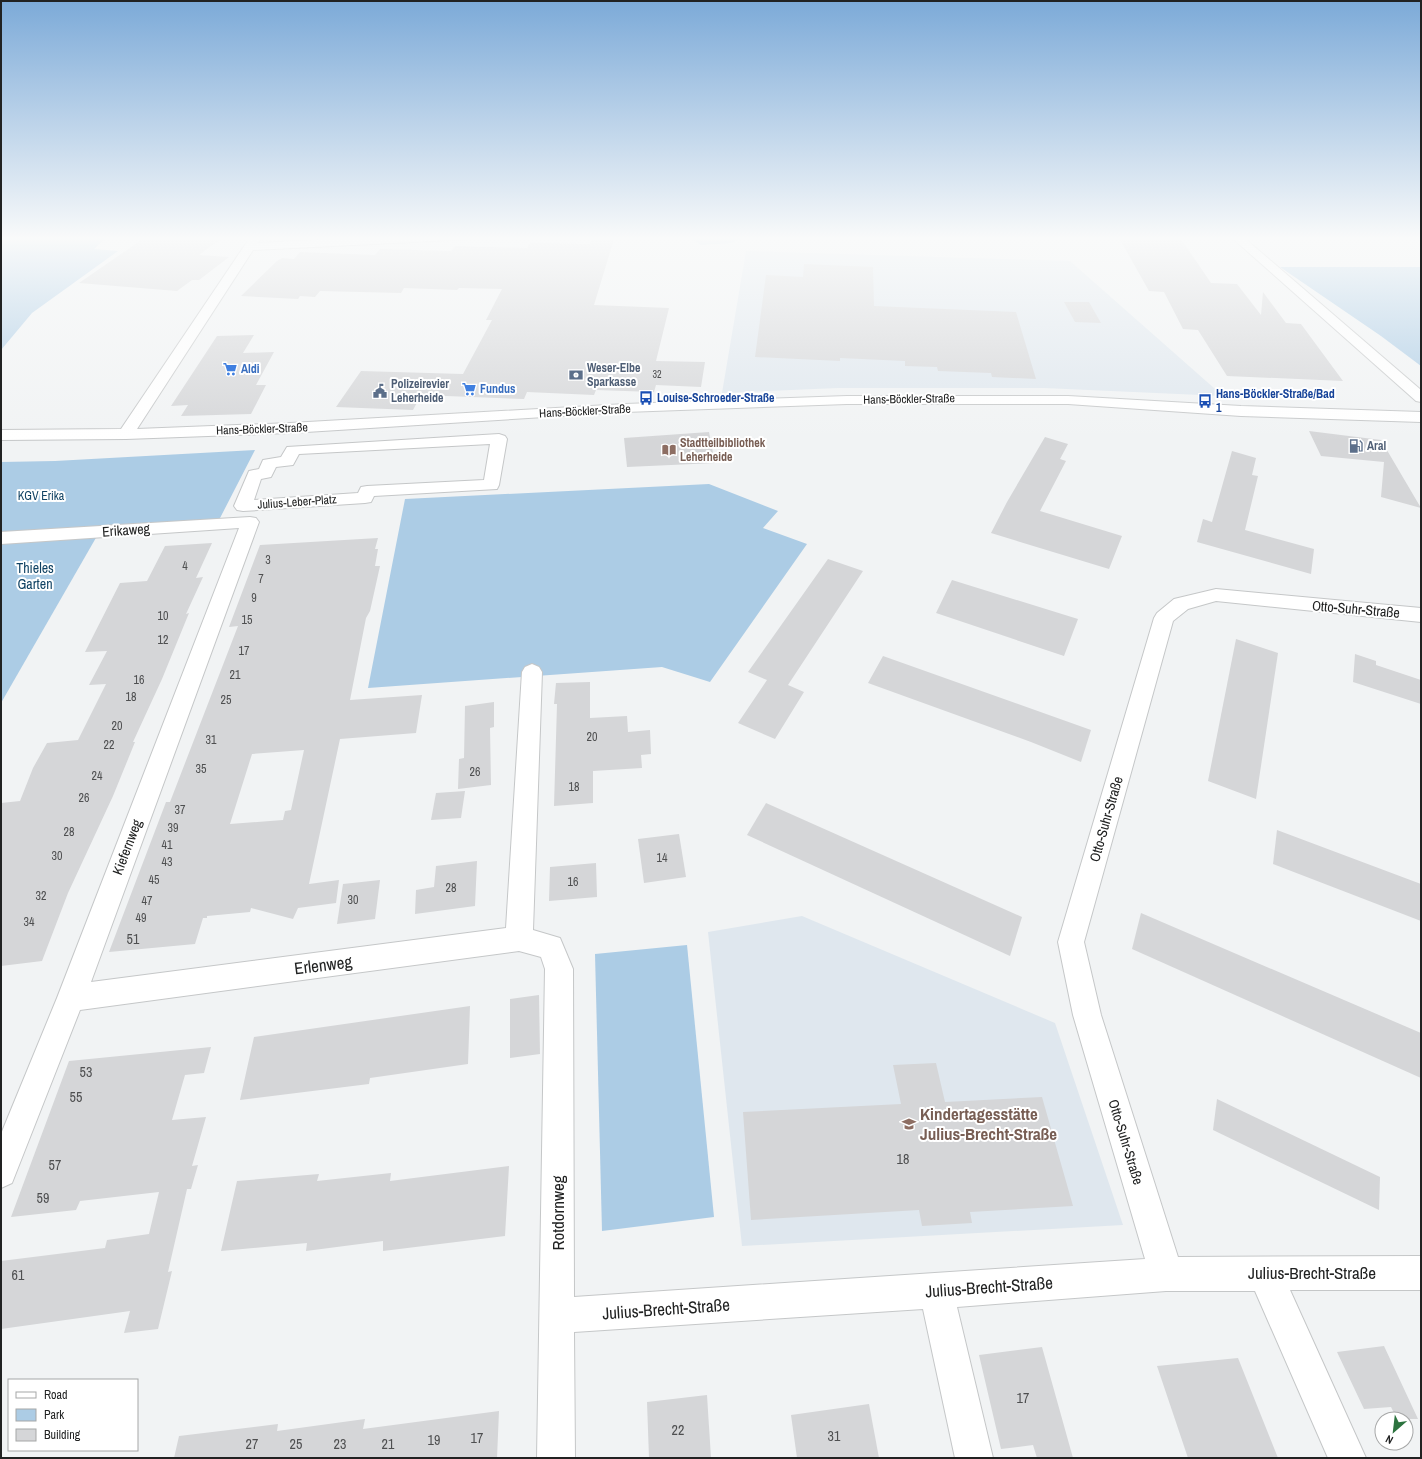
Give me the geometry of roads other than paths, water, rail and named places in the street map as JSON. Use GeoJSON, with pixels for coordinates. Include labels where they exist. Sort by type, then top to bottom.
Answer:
{"type":"FeatureCollection","features":[{"type":"Feature","properties":{"kind":"street"},"geometry":{"type":"LineString","coordinates":[[126,434],[213,304]]}},
{"type":"Feature","properties":{"kind":"street"},"geometry":{"type":"LineString","coordinates":[[1313,304],[1421,398]]}},
{"type":"Feature","properties":{"kind":"street","name":"Hans-Böckler-Straße"},"geometry":{"type":"LineString","coordinates":[[1,434],[126,434],[290,428],[632,408],[847,400],[1068,400],[1241,412],[1421,431]]}},
{"type":"Feature","properties":{"kind":"street","name":"Hans-Böckler-Straße"},"geometry":{"type":"LineString","coordinates":[[1241,412],[1421,417]]}},
{"type":"Feature","properties":{"kind":"street"},"geometry":{"type":"LineString","coordinates":[[346,447],[356,424]]}},
{"type":"Feature","properties":{"kind":"street","name":"Julius-Leber-Platz"},"geometry":{"type":"LineString","coordinates":[[499,439],[491,485],[367,491],[364,498],[243,506],[255,474],[265,474],[269,463],[287,462],[293,450],[346,447],[361,446],[499,439]]}},
{"type":"Feature","properties":{"kind":"street","name":"Erikaweg"},"geometry":{"type":"LineString","coordinates":[[1,538],[250,522]]}},
{"type":"Feature","properties":{"kind":"street","name":"Kiefernweg"},"geometry":{"type":"LineString","coordinates":[[1,1172],[70,998],[250,522]]}},
{"type":"Feature","properties":{"kind":"street","name":"Otto-Suhr-Straße"},"geometry":{"type":"LineString","coordinates":[[1166,1274],[1087,1015],[1071,942],[1164,618],[1181,604],[1216,595],[1421,615]]}},
{"type":"Feature","properties":{"kind":"street"},"geometry":{"type":"LineString","coordinates":[[519,939],[532,672]]}},
{"type":"Feature","properties":{"kind":"street","name":"Erlenweg"},"geometry":{"type":"LineString","coordinates":[[70,998],[519,939],[551,947],[559,969]]}},
{"type":"Feature","properties":{"kind":"street","name":"Rotdornweg"},"geometry":{"type":"LineString","coordinates":[[556,1458],[559,969]]}},
{"type":"Feature","properties":{"kind":"street"},"geometry":{"type":"LineString","coordinates":[[1265,1273],[1346,1458]]}},
{"type":"Feature","properties":{"kind":"street","name":"Julius-Brecht-Straße"},"geometry":{"type":"LineString","coordinates":[[557,1316],[1166,1274],[1421,1273]]}},
{"type":"Feature","properties":{"kind":"street"},"geometry":{"type":"LineString","coordinates":[[936,1291],[974,1458]]}},
{"type":"Feature","properties":{"kind":"place","name":"Aldi"},"geometry":{"type":"Point","coordinates":[230,369]}},
{"type":"Feature","properties":{"kind":"place","name":"Weser-Elbe Sparkasse"},"geometry":{"type":"Point","coordinates":[576,375]}},
{"type":"Feature","properties":{"kind":"place","name":"Fundus"},"geometry":{"type":"Point","coordinates":[469,389]}},
{"type":"Feature","properties":{"kind":"place","name":"Polizeirevier Leherheide"},"geometry":{"type":"Point","coordinates":[380,391]}},
{"type":"Feature","properties":{"kind":"place","name":"Louise-Schroeder-Straße"},"geometry":{"type":"Point","coordinates":[646,398]}},
{"type":"Feature","properties":{"kind":"place","name":"Hans-Böckler-Straße/Bad 1"},"geometry":{"type":"Point","coordinates":[1205,401]}},
{"type":"Feature","properties":{"kind":"place","name":"Aral"},"geometry":{"type":"Point","coordinates":[1356,446]}},
{"type":"Feature","properties":{"kind":"place","name":"Stadtteilbibliothek Leherheide"},"geometry":{"type":"Point","coordinates":[669,450]}},
{"type":"Feature","properties":{"kind":"place","name":"Kindertagesstätte Julius-Brecht-Straße"},"geometry":{"type":"Point","coordinates":[909,1124]}},
{"type":"Feature","properties":{"kind":"park label","name":"KGV Erika"},"geometry":{"type":"Point","coordinates":[41,496]}},
{"type":"Feature","properties":{"kind":"park label","name":"Thieles Garten"},"geometry":{"type":"Point","coordinates":[35,576]}}]}
